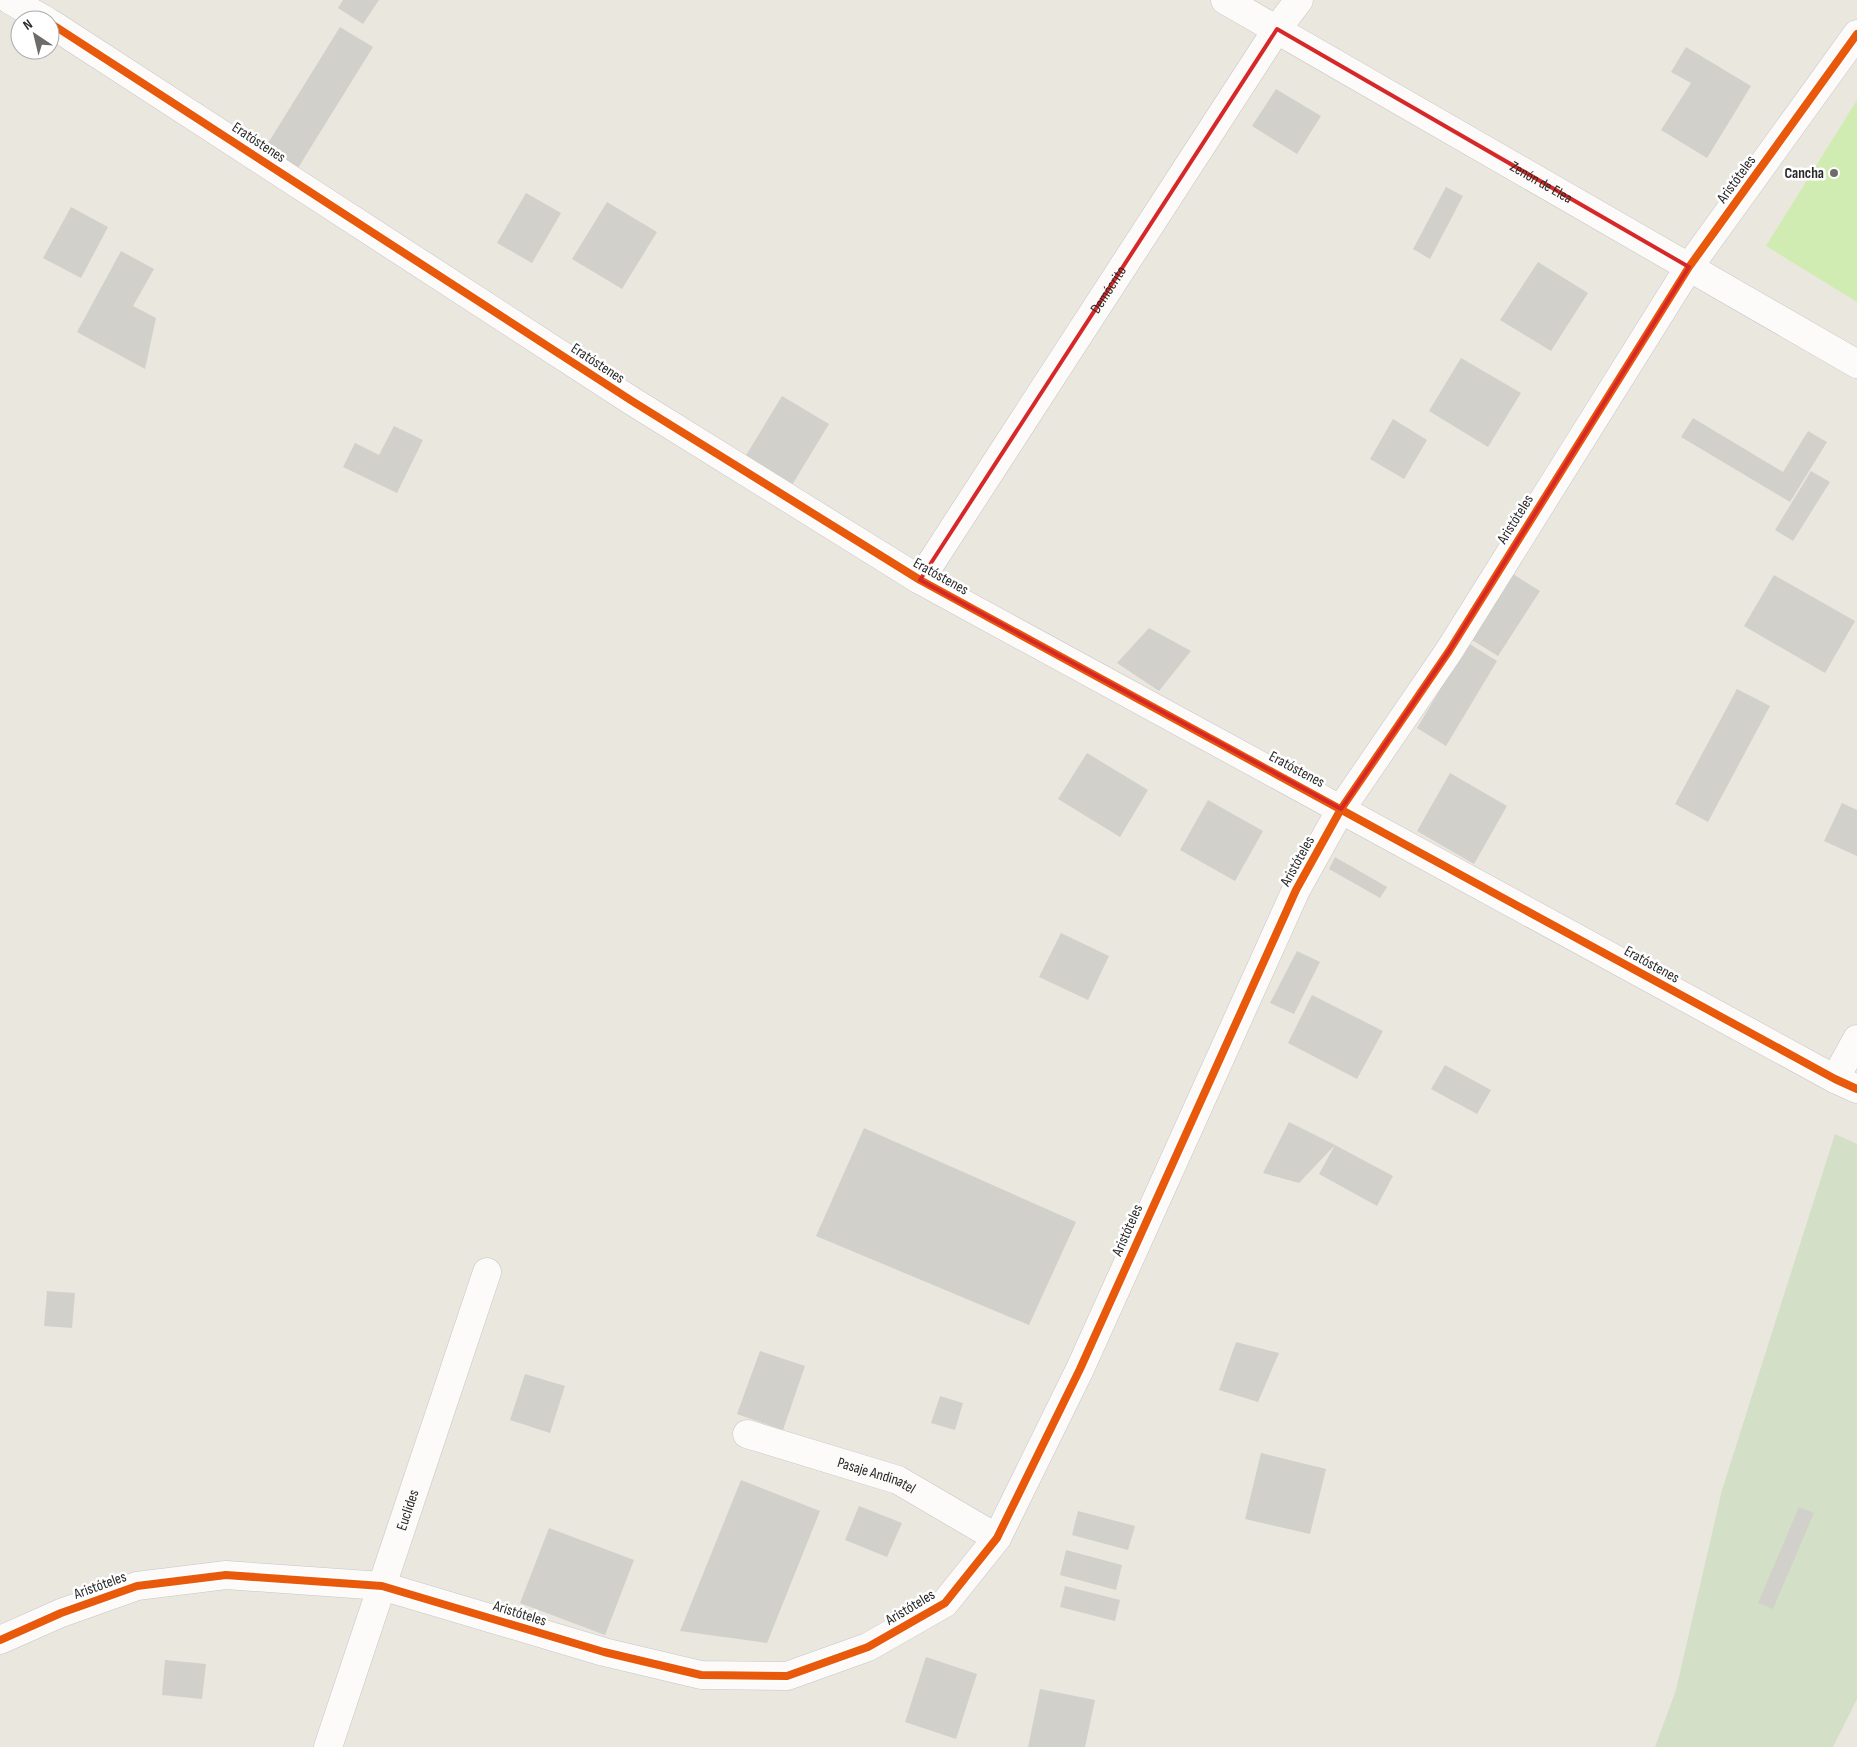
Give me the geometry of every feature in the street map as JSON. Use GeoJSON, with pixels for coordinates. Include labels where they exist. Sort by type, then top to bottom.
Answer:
{"type":"FeatureCollection","features":[{"type":"Feature","properties":{"kind":"street"},"geometry":{"type":"LineString","coordinates":[[10,0],[28,10]]}},
{"type":"Feature","properties":{"kind":"street","name":"Zenón de Elea"},"geometry":{"type":"LineString","coordinates":[[1226,0],[1857,364]]}},
{"type":"Feature","properties":{"kind":"street","name":"Demócrito"},"geometry":{"type":"LineString","coordinates":[[920,580],[1277,29],[1299,0]]}},
{"type":"Feature","properties":{"kind":"street","name":"Eratóstenes"},"geometry":{"type":"LineString","coordinates":[[60,29],[632,401],[920,580],[1846,1084]]}},
{"type":"Feature","properties":{"kind":"street","name":"Aristóteles"},"geometry":{"type":"LineString","coordinates":[[0,1640],[61,1613],[137,1586],[226,1576],[382,1586],[604,1652],[701,1675],[787,1676],[868,1647],[945,1603],[997,1538],[1080,1369],[1296,890],[1341,809],[1449,650],[1689,267],[1857,34]]}},
{"type":"Feature","properties":{"kind":"street"},"geometry":{"type":"LineString","coordinates":[[1846,1084],[1857,1039]]}},
{"type":"Feature","properties":{"kind":"street","name":"Euclides"},"geometry":{"type":"LineString","coordinates":[[328,1747],[487,1272]]}},
{"type":"Feature","properties":{"kind":"street","name":"Pasaje Andinatel"},"geometry":{"type":"LineString","coordinates":[[748,1434],[898,1480],[997,1538]]}},
{"type":"Feature","properties":{"kind":"highlighted area"},"geometry":{"type":"Polygon","coordinates":[[[1277,29],[1689,267],[1449,651],[1341,809],[920,580],[1277,29]]]}},
{"type":"Feature","properties":{"kind":"green space","name":"Cancha"},"geometry":{"type":"Polygon","coordinates":[[[1857,100],[1857,302],[1766,246],[1857,100]]]}},
{"type":"Feature","properties":{"kind":"green space"},"geometry":{"type":"Polygon","coordinates":[[[1835,1134],[1857,1144],[1857,1699],[1833,1747],[1655,1747],[1676,1690],[1722,1490],[1835,1134]]]}},
{"type":"Feature","properties":{"kind":"building"},"geometry":{"type":"Polygon","coordinates":[[[343,0],[379,0],[363,24],[338,8],[343,0]]]}},
{"type":"Feature","properties":{"kind":"building"},"geometry":{"type":"Polygon","coordinates":[[[340,27],[373,47],[298,168],[265,148],[340,27]]]}},
{"type":"Feature","properties":{"kind":"building"},"geometry":{"type":"Polygon","coordinates":[[[1686,47],[1751,86],[1707,158],[1661,130],[1691,83],[1671,72],[1686,47]]]}},
{"type":"Feature","properties":{"kind":"building"},"geometry":{"type":"Polygon","coordinates":[[[1276,89],[1321,116],[1297,154],[1252,126],[1276,89]]]}},
{"type":"Feature","properties":{"kind":"building"},"geometry":{"type":"Polygon","coordinates":[[[1446,187],[1463,196],[1430,259],[1413,249],[1446,187]]]}},
{"type":"Feature","properties":{"kind":"building"},"geometry":{"type":"Polygon","coordinates":[[[526,193],[561,213],[532,263],[497,243],[526,193]]]}},
{"type":"Feature","properties":{"kind":"building"},"geometry":{"type":"Polygon","coordinates":[[[607,202],[657,232],[622,289],[572,259],[607,202]]]}},
{"type":"Feature","properties":{"kind":"building"},"geometry":{"type":"Polygon","coordinates":[[[71,207],[108,227],[81,278],[43,258],[71,207]]]}},
{"type":"Feature","properties":{"kind":"building"},"geometry":{"type":"Polygon","coordinates":[[[121,251],[154,269],[133,306],[156,318],[145,369],[77,332],[121,251]]]}},
{"type":"Feature","properties":{"kind":"building"},"geometry":{"type":"Polygon","coordinates":[[[1538,262],[1588,293],[1551,351],[1500,320],[1538,262]]]}},
{"type":"Feature","properties":{"kind":"building"},"geometry":{"type":"Polygon","coordinates":[[[1461,358],[1521,393],[1488,447],[1429,411],[1461,358]]]}},
{"type":"Feature","properties":{"kind":"building"},"geometry":{"type":"Polygon","coordinates":[[[782,396],[829,424],[792,485],[745,457],[782,396]]]}},
{"type":"Feature","properties":{"kind":"building"},"geometry":{"type":"Polygon","coordinates":[[[1693,418],[1783,472],[1808,431],[1827,442],[1790,502],[1681,437],[1693,418]]]}},
{"type":"Feature","properties":{"kind":"building"},"geometry":{"type":"Polygon","coordinates":[[[1393,419],[1427,440],[1404,479],[1370,459],[1393,419]]]}},
{"type":"Feature","properties":{"kind":"building"},"geometry":{"type":"Polygon","coordinates":[[[394,426],[423,440],[397,493],[343,467],[355,443],[379,455],[394,426]]]}},
{"type":"Feature","properties":{"kind":"building"},"geometry":{"type":"Polygon","coordinates":[[[1811,471],[1830,482],[1793,541],[1775,530],[1811,471]]]}},
{"type":"Feature","properties":{"kind":"building"},"geometry":{"type":"Polygon","coordinates":[[[1513,574],[1540,591],[1498,656],[1472,640],[1513,574]]]}},
{"type":"Feature","properties":{"kind":"building"},"geometry":{"type":"Polygon","coordinates":[[[1774,575],[1855,621],[1825,673],[1744,626],[1774,575]]]}},
{"type":"Feature","properties":{"kind":"building"},"geometry":{"type":"Polygon","coordinates":[[[1149,628],[1191,651],[1159,691],[1117,663],[1149,628]]]}},
{"type":"Feature","properties":{"kind":"building"},"geometry":{"type":"Polygon","coordinates":[[[1468,643],[1497,661],[1446,746],[1417,728],[1468,643]]]}},
{"type":"Feature","properties":{"kind":"building"},"geometry":{"type":"Polygon","coordinates":[[[1737,689],[1770,706],[1708,822],[1675,804],[1737,689]]]}},
{"type":"Feature","properties":{"kind":"building"},"geometry":{"type":"Polygon","coordinates":[[[1087,753],[1148,790],[1120,837],[1058,799],[1087,753]]]}},
{"type":"Feature","properties":{"kind":"building"},"geometry":{"type":"Polygon","coordinates":[[[1450,773],[1507,806],[1474,864],[1417,831],[1450,773]]]}},
{"type":"Feature","properties":{"kind":"building"},"geometry":{"type":"Polygon","coordinates":[[[1208,800],[1263,831],[1235,881],[1180,850],[1208,800]]]}},
{"type":"Feature","properties":{"kind":"building"},"geometry":{"type":"Polygon","coordinates":[[[1842,803],[1857,810],[1857,856],[1824,841],[1842,803]]]}},
{"type":"Feature","properties":{"kind":"building"},"geometry":{"type":"Polygon","coordinates":[[[1335,857],[1387,887],[1380,898],[1329,869],[1335,857]]]}},
{"type":"Feature","properties":{"kind":"building"},"geometry":{"type":"Polygon","coordinates":[[[1061,933],[1109,956],[1088,1000],[1039,977],[1061,933]]]}},
{"type":"Feature","properties":{"kind":"building"},"geometry":{"type":"Polygon","coordinates":[[[1297,951],[1320,962],[1294,1014],[1270,1003],[1297,951]]]}},
{"type":"Feature","properties":{"kind":"building"},"geometry":{"type":"Polygon","coordinates":[[[1312,995],[1383,1031],[1357,1079],[1288,1043],[1312,995]]]}},
{"type":"Feature","properties":{"kind":"building"},"geometry":{"type":"Polygon","coordinates":[[[1445,1065],[1491,1090],[1477,1114],[1431,1089],[1445,1065]]]}},
{"type":"Feature","properties":{"kind":"building"},"geometry":{"type":"Polygon","coordinates":[[[1289,1122],[1335,1145],[1299,1183],[1263,1173],[1289,1122]]]}},
{"type":"Feature","properties":{"kind":"building"},"geometry":{"type":"Polygon","coordinates":[[[864,1128],[1076,1222],[1029,1325],[816,1236],[864,1128]]]}},
{"type":"Feature","properties":{"kind":"building"},"geometry":{"type":"Polygon","coordinates":[[[1335,1145],[1393,1176],[1377,1206],[1319,1174],[1335,1145]]]}},
{"type":"Feature","properties":{"kind":"building"},"geometry":{"type":"Polygon","coordinates":[[[47,1291],[75,1293],[72,1328],[44,1326],[47,1291]]]}},
{"type":"Feature","properties":{"kind":"building"},"geometry":{"type":"Polygon","coordinates":[[[1236,1342],[1279,1353],[1258,1402],[1219,1390],[1236,1342]]]}},
{"type":"Feature","properties":{"kind":"building"},"geometry":{"type":"Polygon","coordinates":[[[760,1351],[805,1366],[783,1430],[737,1414],[760,1351]]]}},
{"type":"Feature","properties":{"kind":"building"},"geometry":{"type":"Polygon","coordinates":[[[525,1374],[565,1386],[550,1433],[510,1420],[525,1374]]]}},
{"type":"Feature","properties":{"kind":"building"},"geometry":{"type":"Polygon","coordinates":[[[940,1396],[963,1403],[955,1430],[931,1423],[940,1396]]]}},
{"type":"Feature","properties":{"kind":"building"},"geometry":{"type":"Polygon","coordinates":[[[1261,1453],[1326,1469],[1310,1534],[1245,1519],[1261,1453]]]}},
{"type":"Feature","properties":{"kind":"building"},"geometry":{"type":"Polygon","coordinates":[[[741,1480],[820,1511],[767,1643],[680,1631],[741,1480]]]}},
{"type":"Feature","properties":{"kind":"building"},"geometry":{"type":"Polygon","coordinates":[[[859,1506],[902,1523],[887,1557],[845,1540],[859,1506]]]}},
{"type":"Feature","properties":{"kind":"building"},"geometry":{"type":"Polygon","coordinates":[[[1799,1507],[1814,1513],[1773,1609],[1758,1603],[1799,1507]]]}},
{"type":"Feature","properties":{"kind":"building"},"geometry":{"type":"Polygon","coordinates":[[[1078,1511],[1135,1526],[1128,1550],[1072,1535],[1078,1511]]]}},
{"type":"Feature","properties":{"kind":"building"},"geometry":{"type":"Polygon","coordinates":[[[549,1528],[634,1560],[605,1635],[520,1603],[549,1528]]]}},
{"type":"Feature","properties":{"kind":"building"},"geometry":{"type":"Polygon","coordinates":[[[1066,1550],[1122,1565],[1116,1590],[1060,1575],[1066,1550]]]}},
{"type":"Feature","properties":{"kind":"building"},"geometry":{"type":"Polygon","coordinates":[[[1065,1586],[1120,1600],[1115,1621],[1060,1607],[1065,1586]]]}},
{"type":"Feature","properties":{"kind":"building"},"geometry":{"type":"Polygon","coordinates":[[[926,1657],[977,1674],[956,1739],[905,1722],[926,1657]]]}},
{"type":"Feature","properties":{"kind":"building"},"geometry":{"type":"Polygon","coordinates":[[[165,1660],[206,1664],[202,1699],[162,1695],[165,1660]]]}},
{"type":"Feature","properties":{"kind":"building"},"geometry":{"type":"Polygon","coordinates":[[[1040,1689],[1095,1700],[1085,1747],[1028,1747],[1040,1689]]]}},
{"type":"Feature","properties":{"kind":"cycle path"},"geometry":{"type":"LineString","coordinates":[[60,29],[632,401],[920,580],[1835,1079],[1857,1089]]}},
{"type":"Feature","properties":{"kind":"cycle path"},"geometry":{"type":"LineString","coordinates":[[0,1640],[61,1613],[137,1586],[226,1575],[382,1586],[604,1652],[701,1675],[787,1676],[868,1647],[945,1603],[997,1538],[1080,1369],[1296,890],[1341,809],[1449,651],[1689,267],[1857,34]]}},
{"type":"Feature","properties":{"kind":"place","name":"Cancha"},"geometry":{"type":"Point","coordinates":[1834,173]}}]}
